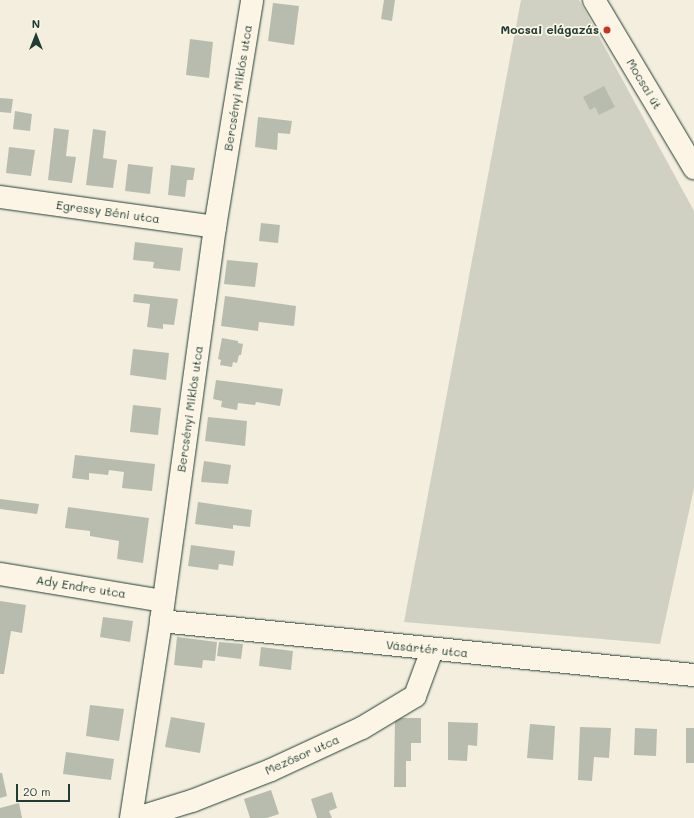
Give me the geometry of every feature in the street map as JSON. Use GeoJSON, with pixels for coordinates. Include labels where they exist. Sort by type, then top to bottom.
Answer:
{"type":"FeatureCollection","features":[{"type":"Feature","properties":{"kind":"street","name":"Bercsényi Miklós utca"},"geometry":{"type":"LineString","coordinates":[[131,818],[162,611],[216,227],[252,0]]}},
{"type":"Feature","properties":{"kind":"street","name":"Mocsai út"},"geometry":{"type":"LineString","coordinates":[[594,0],[694,168]]}},
{"type":"Feature","properties":{"kind":"street","name":"Egressy Béni utca"},"geometry":{"type":"LineString","coordinates":[[0,197],[216,227]]}},
{"type":"Feature","properties":{"kind":"street","name":"Ady Endre utca"},"geometry":{"type":"LineString","coordinates":[[0,574],[162,611]]}},
{"type":"Feature","properties":{"kind":"street","name":"Vásártér utca"},"geometry":{"type":"LineString","coordinates":[[162,611],[432,650],[694,675]]}},
{"type":"Feature","properties":{"kind":"street","name":"Mezősor utca"},"geometry":{"type":"LineString","coordinates":[[137,818],[192,801],[272,770],[362,728],[415,696],[432,650]]}},
{"type":"Feature","properties":{"kind":"shaded area"},"geometry":{"type":"Polygon","coordinates":[[[521,0],[579,0],[694,211],[694,488],[660,644],[404,622],[521,0]]]}},
{"type":"Feature","properties":{"kind":"building"},"geometry":{"type":"Polygon","coordinates":[[[384,0],[395,0],[392,21],[381,19],[384,0]]]}},
{"type":"Feature","properties":{"kind":"building"},"geometry":{"type":"Polygon","coordinates":[[[273,3],[299,6],[294,45],[268,41],[273,3]]]}},
{"type":"Feature","properties":{"kind":"building"},"geometry":{"type":"Polygon","coordinates":[[[190,39],[213,42],[209,78],[186,75],[190,39]]]}},
{"type":"Feature","properties":{"kind":"building"},"geometry":{"type":"Polygon","coordinates":[[[604,86],[615,107],[599,115],[595,107],[590,110],[583,97],[604,86]]]}},
{"type":"Feature","properties":{"kind":"building"},"geometry":{"type":"Polygon","coordinates":[[[0,98],[13,99],[11,113],[0,112],[0,98]]]}},
{"type":"Feature","properties":{"kind":"building"},"geometry":{"type":"Polygon","coordinates":[[[15,111],[32,114],[30,131],[13,129],[15,111]]]}},
{"type":"Feature","properties":{"kind":"building"},"geometry":{"type":"Polygon","coordinates":[[[258,117],[292,121],[290,134],[278,133],[277,150],[255,147],[258,117]]]}},
{"type":"Feature","properties":{"kind":"building"},"geometry":{"type":"Polygon","coordinates":[[[54,128],[69,130],[66,156],[76,157],[72,183],[48,180],[54,128]]]}},
{"type":"Feature","properties":{"kind":"building"},"geometry":{"type":"Polygon","coordinates":[[[93,129],[106,131],[103,158],[117,160],[113,188],[86,185],[93,129]]]}},
{"type":"Feature","properties":{"kind":"building"},"geometry":{"type":"Polygon","coordinates":[[[9,147],[35,150],[31,176],[6,173],[9,147]]]}},
{"type":"Feature","properties":{"kind":"building"},"geometry":{"type":"Polygon","coordinates":[[[128,164],[153,167],[150,194],[125,191],[128,164]]]}},
{"type":"Feature","properties":{"kind":"building"},"geometry":{"type":"Polygon","coordinates":[[[171,165],[195,168],[193,180],[187,180],[185,197],[168,195],[171,165]]]}},
{"type":"Feature","properties":{"kind":"building"},"geometry":{"type":"Polygon","coordinates":[[[261,223],[280,225],[278,243],[259,241],[261,223]]]}},
{"type":"Feature","properties":{"kind":"building"},"geometry":{"type":"Polygon","coordinates":[[[135,242],[183,248],[180,271],[153,268],[154,262],[133,260],[135,242]]]}},
{"type":"Feature","properties":{"kind":"building"},"geometry":{"type":"Polygon","coordinates":[[[227,260],[258,263],[255,287],[224,284],[227,260]]]}},
{"type":"Feature","properties":{"kind":"building"},"geometry":{"type":"Polygon","coordinates":[[[134,294],[178,299],[174,325],[163,324],[163,329],[147,327],[150,304],[133,302],[134,294]]]}},
{"type":"Feature","properties":{"kind":"building"},"geometry":{"type":"Polygon","coordinates":[[[225,296],[296,306],[294,326],[259,322],[258,331],[221,326],[225,296]]]}},
{"type":"Feature","properties":{"kind":"building"},"geometry":{"type":"Polygon","coordinates":[[[222,338],[238,341],[238,343],[243,344],[241,355],[239,355],[237,363],[233,362],[232,367],[220,365],[221,360],[218,359],[222,338]]]}},
{"type":"Feature","properties":{"kind":"building"},"geometry":{"type":"Polygon","coordinates":[[[133,349],[169,353],[166,380],[130,375],[133,349]]]}},
{"type":"Feature","properties":{"kind":"building"},"geometry":{"type":"Polygon","coordinates":[[[216,380],[283,389],[280,406],[256,402],[255,405],[238,403],[237,410],[221,407],[222,401],[213,399],[216,380]]]}},
{"type":"Feature","properties":{"kind":"building"},"geometry":{"type":"Polygon","coordinates":[[[133,405],[161,408],[158,435],[130,432],[133,405]]]}},
{"type":"Feature","properties":{"kind":"building"},"geometry":{"type":"Polygon","coordinates":[[[208,417],[247,421],[245,446],[205,441],[208,417]]]}},
{"type":"Feature","properties":{"kind":"building"},"geometry":{"type":"Polygon","coordinates":[[[75,455],[155,464],[152,491],[122,488],[124,472],[109,470],[108,475],[89,473],[89,480],[72,478],[75,455]]]}},
{"type":"Feature","properties":{"kind":"building"},"geometry":{"type":"Polygon","coordinates":[[[204,461],[231,465],[228,484],[201,482],[204,461]]]}},
{"type":"Feature","properties":{"kind":"building"},"geometry":{"type":"Polygon","coordinates":[[[0,499],[39,504],[37,514],[0,509],[0,499]]]}},
{"type":"Feature","properties":{"kind":"building"},"geometry":{"type":"Polygon","coordinates":[[[198,502],[252,510],[250,527],[233,525],[233,529],[195,524],[198,502]]]}},
{"type":"Feature","properties":{"kind":"building"},"geometry":{"type":"Polygon","coordinates":[[[68,507],[149,518],[143,563],[117,559],[119,541],[90,536],[90,531],[65,528],[68,507]]]}},
{"type":"Feature","properties":{"kind":"building"},"geometry":{"type":"Polygon","coordinates":[[[191,545],[235,551],[233,566],[219,564],[218,570],[188,566],[191,545]]]}},
{"type":"Feature","properties":{"kind":"building"},"geometry":{"type":"Polygon","coordinates":[[[0,601],[26,605],[22,633],[11,631],[4,674],[0,674],[0,601]]]}},
{"type":"Feature","properties":{"kind":"building"},"geometry":{"type":"Polygon","coordinates":[[[103,617],[133,621],[130,642],[100,637],[103,617]]]}},
{"type":"Feature","properties":{"kind":"building"},"geometry":{"type":"Polygon","coordinates":[[[177,637],[217,642],[215,661],[203,660],[202,668],[174,665],[177,637]]]}},
{"type":"Feature","properties":{"kind":"building"},"geometry":{"type":"Polygon","coordinates":[[[219,642],[243,644],[241,659],[217,656],[219,642]]]}},
{"type":"Feature","properties":{"kind":"building"},"geometry":{"type":"Polygon","coordinates":[[[261,647],[293,651],[291,670],[259,666],[261,647]]]}},
{"type":"Feature","properties":{"kind":"building"},"geometry":{"type":"Polygon","coordinates":[[[90,705],[124,709],[119,741],[86,736],[90,705]]]}},
{"type":"Feature","properties":{"kind":"building"},"geometry":{"type":"Polygon","coordinates":[[[171,717],[205,723],[200,753],[165,747],[171,717]]]}},
{"type":"Feature","properties":{"kind":"building"},"geometry":{"type":"Polygon","coordinates":[[[395,718],[421,718],[421,743],[411,743],[411,761],[406,761],[406,787],[394,787],[395,718]]]}},
{"type":"Feature","properties":{"kind":"building"},"geometry":{"type":"Polygon","coordinates":[[[448,722],[478,723],[477,746],[468,745],[467,761],[448,760],[448,722]]]}},
{"type":"Feature","properties":{"kind":"building"},"geometry":{"type":"Polygon","coordinates":[[[530,724],[555,726],[553,760],[527,758],[530,724]]]}},
{"type":"Feature","properties":{"kind":"building"},"geometry":{"type":"Polygon","coordinates":[[[580,727],[611,728],[609,758],[594,757],[592,781],[578,780],[580,727]]]}},
{"type":"Feature","properties":{"kind":"building"},"geometry":{"type":"Polygon","coordinates":[[[635,728],[657,729],[656,756],[634,755],[635,728]]]}},
{"type":"Feature","properties":{"kind":"building"},"geometry":{"type":"Polygon","coordinates":[[[686,728],[694,728],[694,763],[686,763],[686,728]]]}},
{"type":"Feature","properties":{"kind":"building"},"geometry":{"type":"Polygon","coordinates":[[[66,752],[114,759],[111,780],[63,774],[66,752]]]}},
{"type":"Feature","properties":{"kind":"building"},"geometry":{"type":"Polygon","coordinates":[[[0,773],[2,773],[7,796],[0,798],[0,773]]]}},
{"type":"Feature","properties":{"kind":"building"},"geometry":{"type":"Polygon","coordinates":[[[271,790],[279,814],[267,818],[250,818],[244,799],[271,790]]]}},
{"type":"Feature","properties":{"kind":"building"},"geometry":{"type":"Polygon","coordinates":[[[332,792],[337,808],[329,811],[332,818],[317,818],[311,799],[332,792]]]}},
{"type":"Feature","properties":{"kind":"building"},"geometry":{"type":"Polygon","coordinates":[[[19,803],[22,818],[0,818],[0,808],[19,803]]]}},
{"type":"Feature","properties":{"kind":"place","name":"Mocsai elágazás"},"geometry":{"type":"Point","coordinates":[607,30]}}]}
